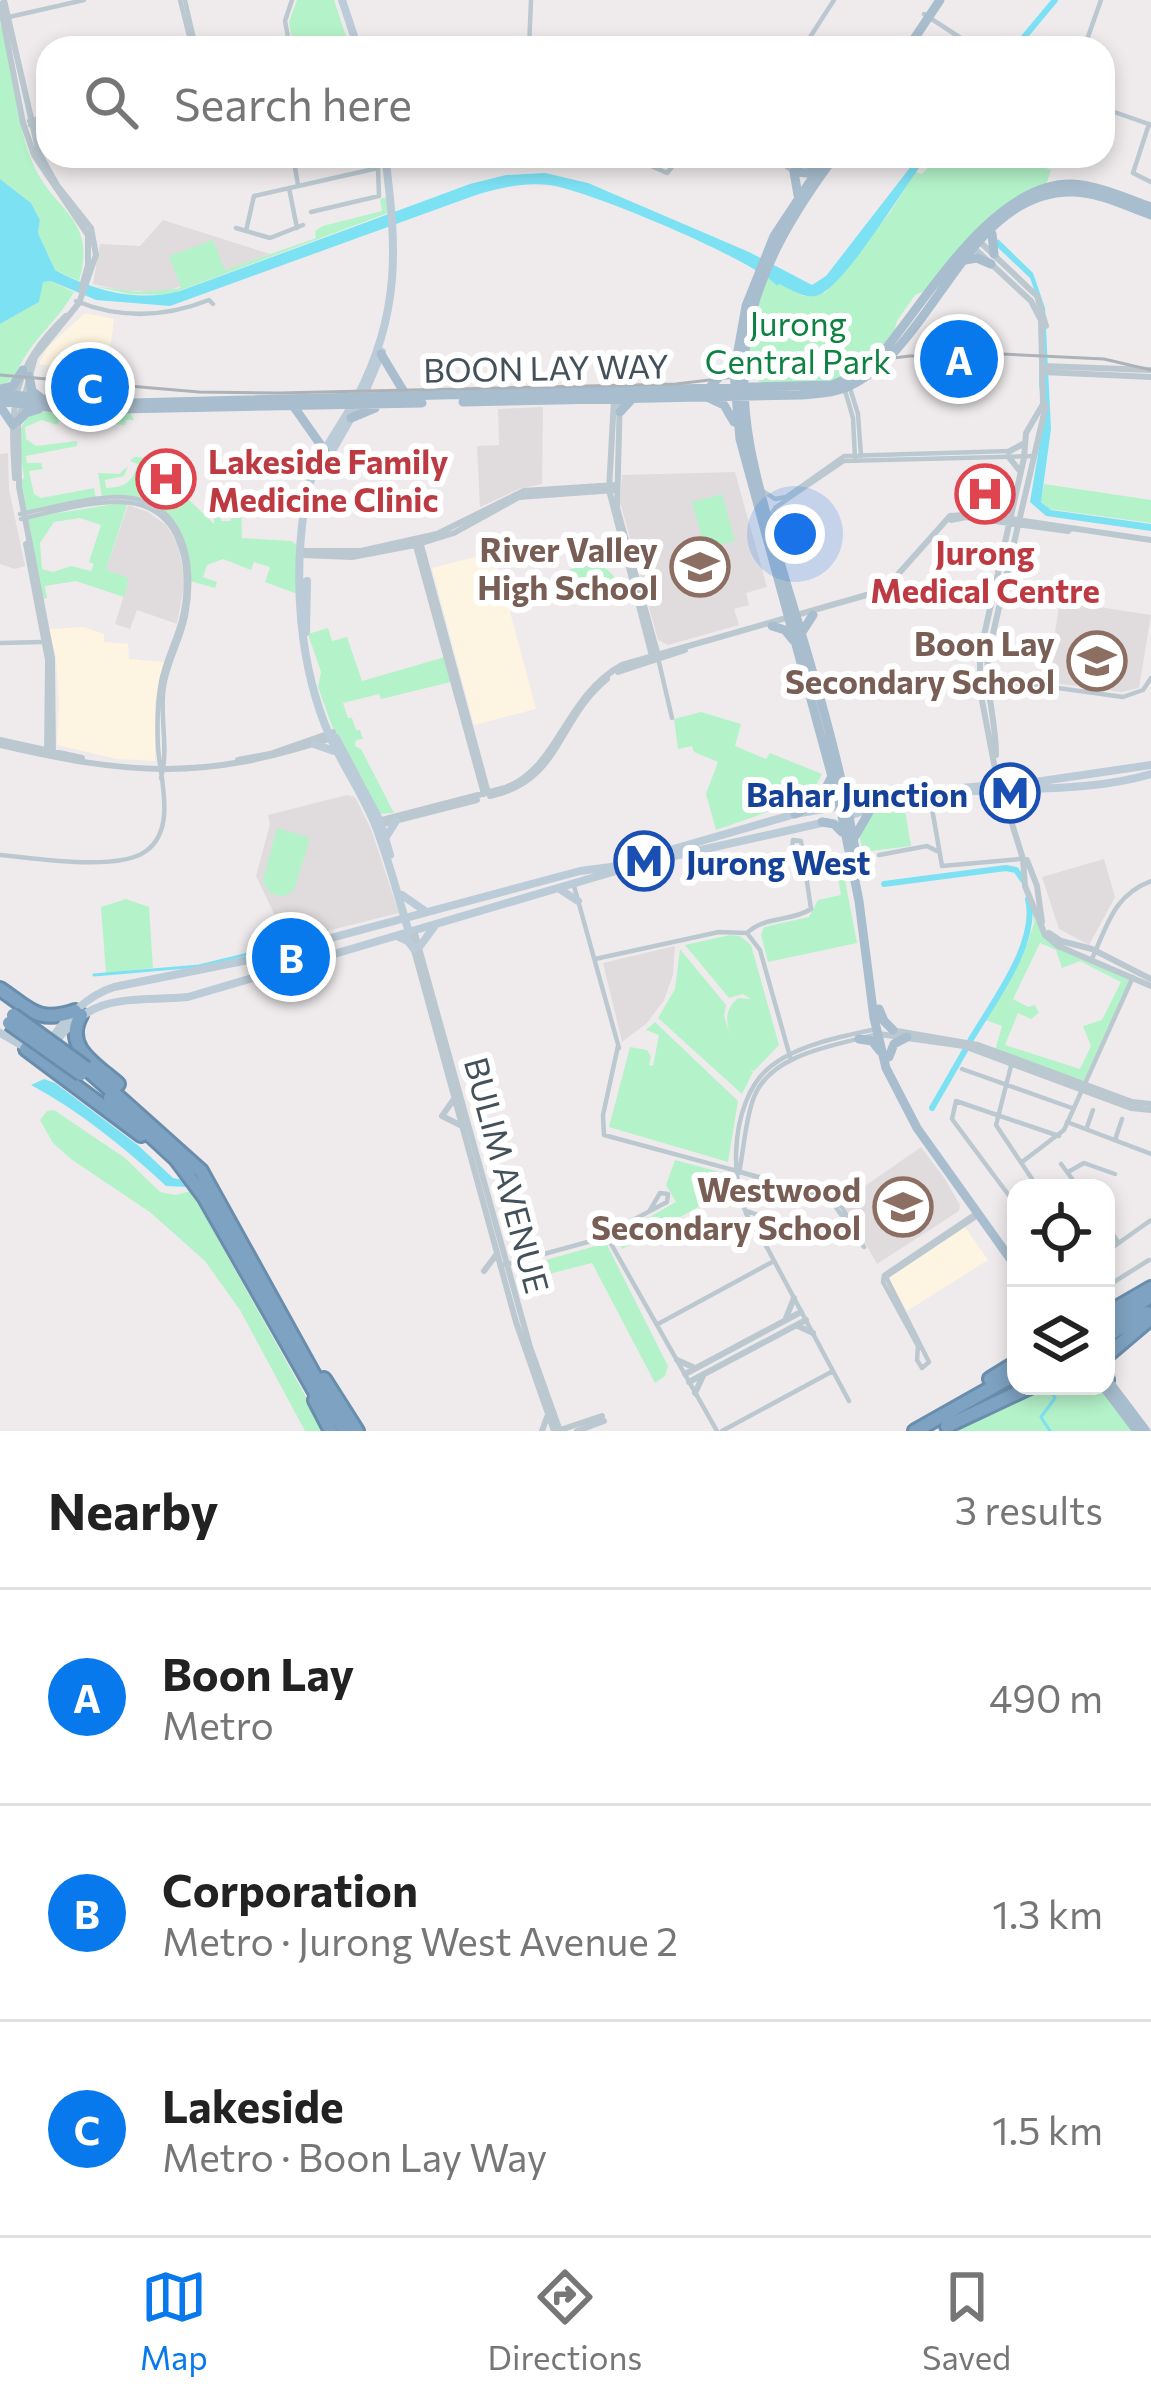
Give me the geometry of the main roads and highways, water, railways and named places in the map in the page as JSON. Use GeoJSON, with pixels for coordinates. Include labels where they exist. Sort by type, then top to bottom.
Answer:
{"type":"FeatureCollection","features":[{"type":"Feature","properties":{"kind":"highway"},"geometry":{"type":"LineString","coordinates":[[0,989],[38,1015],[78,1013],[76,1046],[173,1136],[201,1172],[290,1329],[357,1431]]}},
{"type":"Feature","properties":{"kind":"highway"},"geometry":{"type":"LineString","coordinates":[[4,1021],[83,1071],[201,1172]]}},
{"type":"Feature","properties":{"kind":"highway"},"geometry":{"type":"LineString","coordinates":[[50,1045],[61,1071]]}},
{"type":"Feature","properties":{"kind":"highway"},"geometry":{"type":"LineString","coordinates":[[26,1049],[176,1160]]}},
{"type":"Feature","properties":{"kind":"highway"},"geometry":{"type":"LineString","coordinates":[[83,1071],[176,1160],[209,1204],[338,1431]]}},
{"type":"Feature","properties":{"kind":"highway"},"geometry":{"type":"LineString","coordinates":[[1115,1310],[1151,1292]]}},
{"type":"Feature","properties":{"kind":"highway"},"geometry":{"type":"LineString","coordinates":[[1115,1333],[1151,1292]]}},
{"type":"Feature","properties":{"kind":"highway"},"geometry":{"type":"LineString","coordinates":[[1115,1336],[1151,1314]]}},
{"type":"Feature","properties":{"kind":"highway"},"geometry":{"type":"LineString","coordinates":[[290,1329],[338,1431]]}},
{"type":"Feature","properties":{"kind":"highway"},"geometry":{"type":"LineString","coordinates":[[952,1409],[958,1400],[1007,1369]]}},
{"type":"Feature","properties":{"kind":"highway"},"geometry":{"type":"LineString","coordinates":[[915,1431],[1007,1379]]}},
{"type":"Feature","properties":{"kind":"highway"},"geometry":{"type":"LineString","coordinates":[[943,1429],[1007,1392]]}},
{"type":"Feature","properties":{"kind":"highway"},"geometry":{"type":"LineString","coordinates":[[943,1429],[1014,1395]]}},
{"type":"Feature","properties":{"kind":"main road"},"geometry":{"type":"LineString","coordinates":[[344,0],[356,36]]}},
{"type":"Feature","properties":{"kind":"main road"},"geometry":{"type":"LineString","coordinates":[[913,36],[937,0]]}},
{"type":"Feature","properties":{"kind":"main road"},"geometry":{"type":"LineString","coordinates":[[386,168],[384,180],[394,211]]}},
{"type":"Feature","properties":{"kind":"main road"},"geometry":{"type":"LineString","coordinates":[[389,168],[399,288],[381,354],[325,451],[307,508],[302,643],[322,719],[378,824],[412,931]]}},
{"type":"Feature","properties":{"kind":"main road"},"geometry":{"type":"LineString","coordinates":[[739,433],[740,363],[760,275],[799,201],[823,168]]}},
{"type":"Feature","properties":{"kind":"main road"},"geometry":{"type":"LineString","coordinates":[[799,201],[794,172],[817,169]]}},
{"type":"Feature","properties":{"kind":"main road"},"geometry":{"type":"LineString","coordinates":[[812,184],[817,169]]}},
{"type":"Feature","properties":{"kind":"main road"},"geometry":{"type":"LineString","coordinates":[[846,384],[878,358],[1015,200],[1051,186],[1083,185],[1151,211]]}},
{"type":"Feature","properties":{"kind":"main road"},"geometry":{"type":"LineString","coordinates":[[846,384],[884,363],[976,244],[1021,204],[1053,194],[1083,193],[1151,211]]}},
{"type":"Feature","properties":{"kind":"main road"},"geometry":{"type":"LineString","coordinates":[[307,508],[320,472],[351,418],[391,304],[396,227]]}},
{"type":"Feature","properties":{"kind":"main road"},"geometry":{"type":"LineString","coordinates":[[965,260],[992,259],[994,229]]}},
{"type":"Feature","properties":{"kind":"main road"},"geometry":{"type":"LineString","coordinates":[[381,354],[407,397]]}},
{"type":"Feature","properties":{"kind":"main road"},"geometry":{"type":"LineString","coordinates":[[740,363],[770,392],[753,404],[746,418]]}},
{"type":"Feature","properties":{"kind":"main road"},"geometry":{"type":"LineString","coordinates":[[740,363],[704,393],[724,405],[739,433],[793,618],[846,819],[886,1056],[908,1114],[1007,1248]]}},
{"type":"Feature","properties":{"kind":"main road"},"geometry":{"type":"LineString","coordinates":[[26,373],[32,391],[45,404],[16,423],[0,397],[26,373]]}},
{"type":"Feature","properties":{"kind":"main road","name":"BOON LAY WAY"},"geometry":{"type":"LineString","coordinates":[[0,397],[45,404],[292,406],[356,397],[386,404],[617,400],[739,392],[818,394],[846,384]]}},
{"type":"Feature","properties":{"kind":"main road"},"geometry":{"type":"LineString","coordinates":[[739,392],[788,601],[813,613],[799,641]]}},
{"type":"Feature","properties":{"kind":"main road","name":"BOON LAY WAY"},"geometry":{"type":"LineString","coordinates":[[45,404],[356,397],[617,400],[704,393]]}},
{"type":"Feature","properties":{"kind":"main road"},"geometry":{"type":"LineString","coordinates":[[351,418],[386,404]]}},
{"type":"Feature","properties":{"kind":"main road"},"geometry":{"type":"LineString","coordinates":[[292,406],[325,451]]}},
{"type":"Feature","properties":{"kind":"main road"},"geometry":{"type":"LineString","coordinates":[[305,553],[308,650],[322,708],[339,757],[386,838],[400,896],[380,924]]}},
{"type":"Feature","properties":{"kind":"main road"},"geometry":{"type":"LineString","coordinates":[[788,601],[770,625],[799,641]]}},
{"type":"Feature","properties":{"kind":"main road"},"geometry":{"type":"LineString","coordinates":[[322,719],[313,742],[339,757]]}},
{"type":"Feature","properties":{"kind":"main road"},"geometry":{"type":"LineString","coordinates":[[4,1021],[26,1049],[39,1052],[94,995],[114,987],[253,959],[573,879],[795,814],[985,786],[995,769]]}},
{"type":"Feature","properties":{"kind":"main road"},"geometry":{"type":"LineString","coordinates":[[1002,785],[1090,786],[1137,778],[1149,770]]}},
{"type":"Feature","properties":{"kind":"main road"},"geometry":{"type":"LineString","coordinates":[[78,1013],[124,999],[188,997],[560,890],[573,879],[589,881],[643,863],[846,819],[872,804],[985,786],[1149,770]]}},
{"type":"Feature","properties":{"kind":"main road"},"geometry":{"type":"LineString","coordinates":[[835,777],[872,804]]}},
{"type":"Feature","properties":{"kind":"main road"},"geometry":{"type":"LineString","coordinates":[[795,814],[818,803],[835,777]]}},
{"type":"Feature","properties":{"kind":"main road"},"geometry":{"type":"LineString","coordinates":[[1137,778],[1150,786]]}},
{"type":"Feature","properties":{"kind":"main road"},"geometry":{"type":"LineString","coordinates":[[985,786],[1010,813]]}},
{"type":"Feature","properties":{"kind":"main road"},"geometry":{"type":"LineString","coordinates":[[1011,801],[1026,788]]}},
{"type":"Feature","properties":{"kind":"main road"},"geometry":{"type":"LineString","coordinates":[[851,844],[872,804]]}},
{"type":"Feature","properties":{"kind":"main road"},"geometry":{"type":"LineString","coordinates":[[386,838],[396,821]]}},
{"type":"Feature","properties":{"kind":"main road"},"geometry":{"type":"LineString","coordinates":[[822,822],[838,827],[851,844]]}},
{"type":"Feature","properties":{"kind":"main road"},"geometry":{"type":"LineString","coordinates":[[560,890],[579,898],[589,881]]}},
{"type":"Feature","properties":{"kind":"main road"},"geometry":{"type":"LineString","coordinates":[[400,896],[418,908],[435,910]]}},
{"type":"Feature","properties":{"kind":"main road"},"geometry":{"type":"LineString","coordinates":[[395,936],[417,948],[440,923]]}},
{"type":"Feature","properties":{"kind":"main road"},"geometry":{"type":"LineString","coordinates":[[4,1021],[35,1048],[50,1045]]}},
{"type":"Feature","properties":{"kind":"main road"},"geometry":{"type":"LineString","coordinates":[[881,1026],[860,1036],[886,1056],[910,1111],[1007,1247]]}},
{"type":"Feature","properties":{"kind":"main road"},"geometry":{"type":"LineString","coordinates":[[886,1056],[907,1037]]}},
{"type":"Feature","properties":{"kind":"main road"},"geometry":{"type":"LineString","coordinates":[[1115,1393],[1141,1431]]}},
{"type":"Feature","properties":{"kind":"water"},"geometry":{"type":"Polygon","coordinates":[[[910,168],[920,168],[857,257],[827,290],[815,296],[777,286],[738,260],[632,212],[569,190],[530,184],[476,195],[170,306],[96,300],[43,282],[39,302],[0,324],[0,179],[31,203],[55,270],[100,289],[132,295],[180,291],[470,184],[506,175],[545,173],[588,183],[749,252],[812,285],[826,276],[910,168]]]}},
{"type":"Feature","properties":{"kind":"water"},"geometry":{"type":"Polygon","coordinates":[[[998,239],[1033,273],[1045,308],[1051,429],[1041,502],[1051,510],[1151,524],[1151,531],[1046,516],[1030,502],[1044,418],[1039,385],[1041,308],[1030,278],[994,244],[998,239]]]}},
{"type":"Feature","properties":{"kind":"water"},"geometry":{"type":"Polygon","coordinates":[[[44,1079],[188,1187],[166,1186],[102,1131],[31,1085],[44,1079]]]}},
{"type":"Feature","properties":{"kind":"waterway"},"geometry":{"type":"LineString","coordinates":[[1025,36],[1055,0]]}},
{"type":"Feature","properties":{"kind":"waterway"},"geometry":{"type":"LineString","coordinates":[[884,884],[1006,868],[1016,870],[1023,880]]}},
{"type":"Feature","properties":{"kind":"waterway"},"geometry":{"type":"LineString","coordinates":[[970,1041],[1020,953],[1030,916],[1028,899]]}},
{"type":"Feature","properties":{"kind":"waterway"},"geometry":{"type":"LineString","coordinates":[[94,975],[199,966],[276,947]]}},
{"type":"Feature","properties":{"kind":"waterway"},"geometry":{"type":"LineString","coordinates":[[932,1108],[967,1047]]}},
{"type":"Feature","properties":{"kind":"waterway"},"geometry":{"type":"LineString","coordinates":[[1050,1431],[1041,1417],[1053,1395]]}},
{"type":"Feature","properties":{"kind":"railway"},"geometry":{"type":"LineString","coordinates":[[0,375],[199,392],[278,393],[676,384],[910,356],[1104,359],[1151,370]]}},
{"type":"Feature","properties":{"kind":"place","name":"Boon Lay"},"geometry":{"type":"Point","coordinates":[959,359]}},
{"type":"Feature","properties":{"kind":"place","name":"Lakeside"},"geometry":{"type":"Point","coordinates":[90,387]}},
{"type":"Feature","properties":{"kind":"place","name":"Lakeside Family Medicine Clinic"},"geometry":{"type":"Point","coordinates":[166,479]}},
{"type":"Feature","properties":{"kind":"place","name":"Jurong Medical Centre"},"geometry":{"type":"Point","coordinates":[985,494]}},
{"type":"Feature","properties":{"kind":"place","name":"River Valley High School"},"geometry":{"type":"Point","coordinates":[700,567]}},
{"type":"Feature","properties":{"kind":"place","name":"Boon Lay Secondary School"},"geometry":{"type":"Point","coordinates":[1097,661]}},
{"type":"Feature","properties":{"kind":"place","name":"Bahar Junction"},"geometry":{"type":"Point","coordinates":[1010,793]}},
{"type":"Feature","properties":{"kind":"place","name":"Jurong West"},"geometry":{"type":"Point","coordinates":[644,861]}},
{"type":"Feature","properties":{"kind":"place","name":"Corporation"},"geometry":{"type":"Point","coordinates":[291,957]}},
{"type":"Feature","properties":{"kind":"place","name":"Westwood Secondary School"},"geometry":{"type":"Point","coordinates":[903,1207]}},
{"type":"Feature","properties":{"kind":"park label","name":"Jurong Central Park"},"geometry":{"type":"Point","coordinates":[798,341]}}]}
